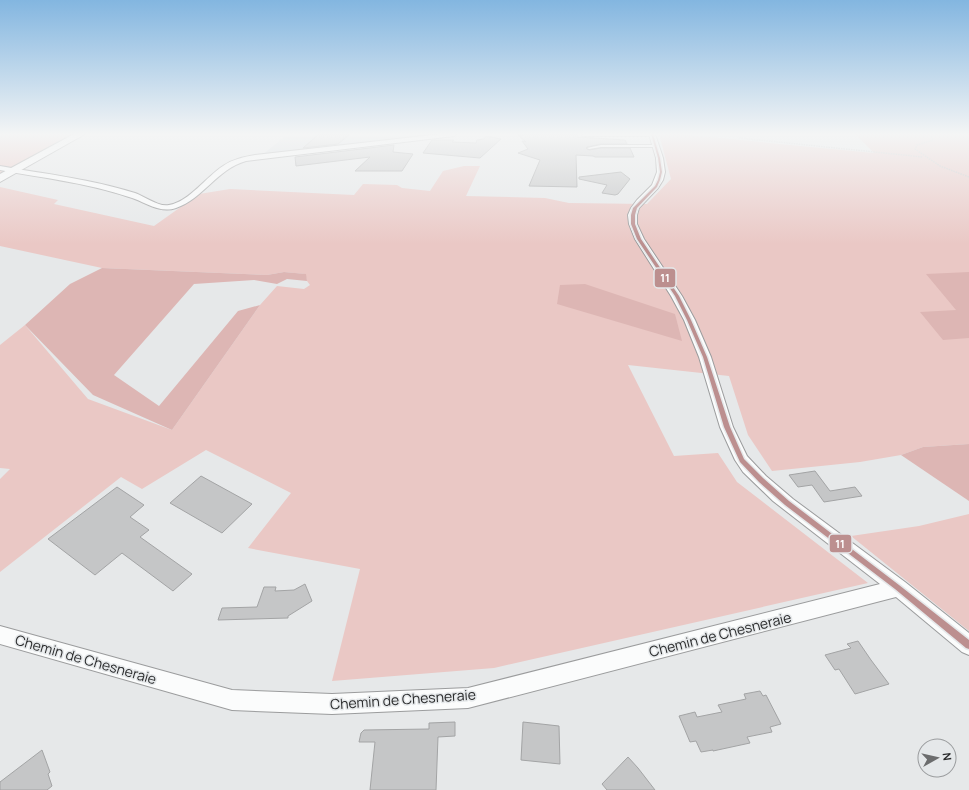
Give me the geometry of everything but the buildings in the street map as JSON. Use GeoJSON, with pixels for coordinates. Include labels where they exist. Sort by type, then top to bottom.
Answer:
{"type":"FeatureCollection","features":[{"type":"Feature","properties":{"kind":"main road"},"geometry":{"type":"LineString","coordinates":[[0,179],[15,171]]}},
{"type":"Feature","properties":{"kind":"street"},"geometry":{"type":"LineString","coordinates":[[15,171],[132,195],[163,207],[170,207],[181,204],[221,171]]}},
{"type":"Feature","properties":{"kind":"street"},"geometry":{"type":"LineString","coordinates":[[661,171],[661,175],[654,188],[638,202],[634,210],[633,225],[641,241],[675,292],[693,327],[705,358],[728,432],[742,461],[765,485],[899,588],[969,646]]}},
{"type":"Feature","properties":{"kind":"street","name":"Chemin de Chesneraie"},"geometry":{"type":"LineString","coordinates":[[0,635],[232,700],[332,704],[468,698],[899,588]]}},
{"type":"Feature","properties":{"kind":"path"},"geometry":{"type":"LineString","coordinates":[[953,171],[969,177]]}},
{"type":"Feature","properties":{"kind":"shaded area"},"geometry":{"type":"Polygon","coordinates":[[[443,171],[478,171],[466,196],[545,198],[569,203],[647,204],[671,179],[669,171],[969,171],[969,444],[923,447],[901,455],[860,462],[772,471],[748,435],[729,376],[628,365],[674,456],[718,453],[737,482],[868,583],[494,668],[332,681],[360,569],[248,548],[291,493],[206,450],[142,489],[121,477],[0,572],[0,479],[10,469],[0,468],[0,345],[25,325],[88,399],[172,430],[260,305],[277,286],[304,289],[310,285],[305,274],[284,272],[267,275],[102,268],[0,246],[0,187],[58,200],[54,204],[154,226],[199,194],[230,189],[354,195],[363,184],[397,185],[402,188],[430,191],[443,171]]]}},
{"type":"Feature","properties":{"kind":"shaded area"},"geometry":{"type":"Polygon","coordinates":[[[102,268],[267,275],[284,272],[306,274],[307,281],[287,279],[277,284],[254,280],[194,284],[114,375],[159,406],[238,311],[260,305],[172,430],[93,395],[25,325],[70,284],[102,268]]]}},
{"type":"Feature","properties":{"kind":"shaded area"},"geometry":{"type":"Polygon","coordinates":[[[969,272],[969,338],[943,340],[920,312],[956,310],[926,274],[969,272]]]}},
{"type":"Feature","properties":{"kind":"shaded area"},"geometry":{"type":"Polygon","coordinates":[[[585,284],[675,314],[682,341],[557,304],[560,285],[585,284]]]}},
{"type":"Feature","properties":{"kind":"shaded area"},"geometry":{"type":"Polygon","coordinates":[[[969,444],[969,501],[901,455],[923,447],[969,444]]]}},
{"type":"Feature","properties":{"kind":"shaded area"},"geometry":{"type":"Polygon","coordinates":[[[969,514],[969,631],[851,536],[919,526],[969,514]]]}},
{"type":"Feature","properties":{"kind":"transit line","name":"11"},"geometry":{"type":"LineString","coordinates":[[661,171],[656,186],[635,208],[633,224],[639,239],[677,296],[689,320],[705,357],[727,427],[742,460],[761,480],[787,503],[897,587],[969,645]]}}]}
